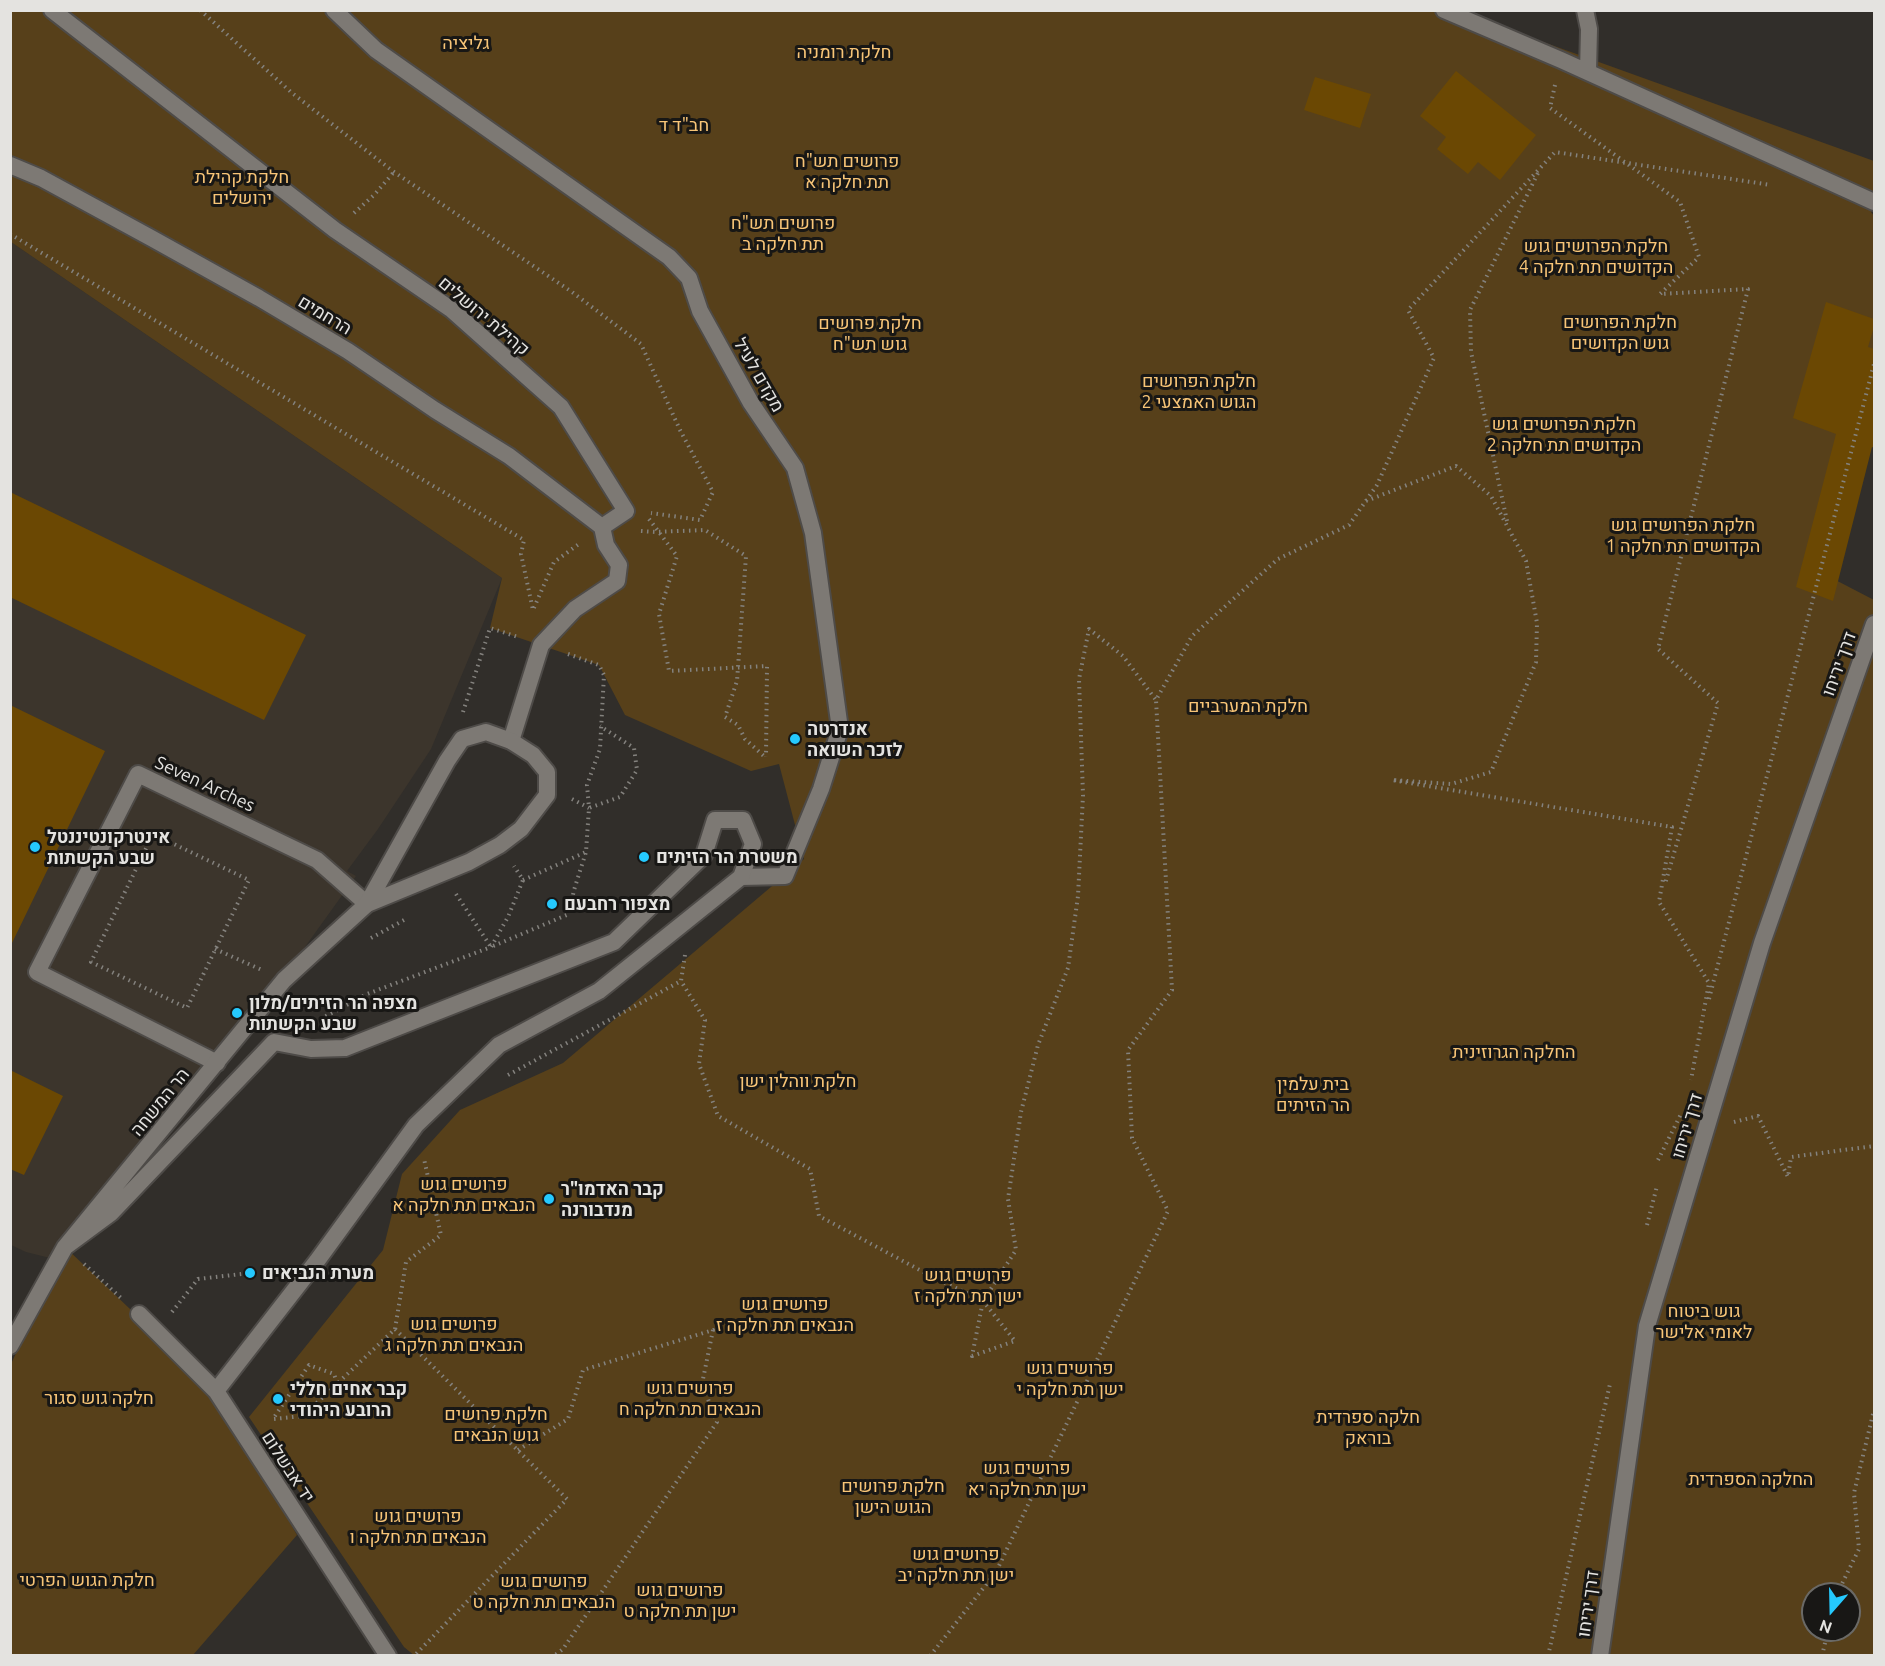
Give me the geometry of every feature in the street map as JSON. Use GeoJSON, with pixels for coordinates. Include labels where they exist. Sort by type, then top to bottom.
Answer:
{"type":"FeatureCollection","features":[{"type":"Feature","properties":{"kind":"street","name":"קהילת ירושלים"},"geometry":{"type":"LineString","coordinates":[[52,10],[335,230],[452,310],[561,407],[627,511],[602,527]]}},
{"type":"Feature","properties":{"kind":"street","name":"מקדם לעיל"},"geometry":{"type":"LineString","coordinates":[[334,10],[376,50],[669,257],[689,278],[700,311],[751,403],[795,468],[813,532],[840,729],[821,789],[785,876],[741,877]]}},
{"type":"Feature","properties":{"kind":"street"},"geometry":{"type":"LineString","coordinates":[[1444,10],[1588,72],[1875,202]]}},
{"type":"Feature","properties":{"kind":"street"},"geometry":{"type":"LineString","coordinates":[[1584,10],[1589,29],[1588,72]]}},
{"type":"Feature","properties":{"kind":"street","name":"הרחמים"},"geometry":{"type":"LineString","coordinates":[[10,165],[41,178],[143,234],[259,298],[348,351],[435,410],[510,456],[602,527]]}},
{"type":"Feature","properties":{"kind":"street"},"geometry":{"type":"LineString","coordinates":[[511,741],[541,645],[575,609],[617,581],[619,566],[606,544],[602,527]]}},
{"type":"Feature","properties":{"kind":"street","name":"דרך יריחו"},"geometry":{"type":"LineString","coordinates":[[1600,1656],[1647,1326],[1762,943],[1875,624]]}},
{"type":"Feature","properties":{"kind":"street","name":"הר המשחה"},"geometry":{"type":"LineString","coordinates":[[10,1346],[65,1247],[284,980],[367,903],[447,761],[462,739],[486,732],[511,741],[533,755],[547,772],[547,795],[521,829],[500,845],[469,862],[367,903]]}},
{"type":"Feature","properties":{"kind":"street","name":"Seven Arches"},"geometry":{"type":"LineString","coordinates":[[217,1063],[37,972],[138,774],[317,860],[367,903]]}},
{"type":"Feature","properties":{"kind":"street"},"geometry":{"type":"LineString","coordinates":[[65,1247],[111,1213],[274,1042],[310,1049],[345,1048],[614,942],[704,855],[715,820],[742,820],[753,844],[741,877],[599,991],[499,1045],[416,1125],[316,1261],[216,1391]]}},
{"type":"Feature","properties":{"kind":"street","name":"יד אבשלום"},"geometry":{"type":"LineString","coordinates":[[139,1314],[216,1391],[388,1656]]}},
{"type":"Feature","properties":{"kind":"path"},"geometry":{"type":"LineString","coordinates":[[10,234],[524,540],[521,554],[533,610],[554,562],[602,527],[659,532],[705,530],[746,556],[738,667],[737,681],[725,717],[738,725],[745,739],[766,758],[767,666],[738,667],[669,671],[659,614],[677,556],[659,532],[644,512],[700,520],[713,492],[680,430],[641,344],[572,292],[394,172],[292,93],[200,10]]}},
{"type":"Feature","properties":{"kind":"path"},"geometry":{"type":"LineString","coordinates":[[1550,108],[1680,202],[1699,257],[1660,294],[1748,289],[1658,649],[1718,703],[1659,903]]}},
{"type":"Feature","properties":{"kind":"path"},"geometry":{"type":"LineString","coordinates":[[930,1656],[996,1572],[1168,1211],[1132,1138],[1128,1050],[1172,990],[1156,700],[1192,636],[1278,559],[1349,525],[1377,485],[1434,358],[1408,309],[1555,152],[1778,187]]}},
{"type":"Feature","properties":{"kind":"path"},"geometry":{"type":"LineString","coordinates":[[1508,528],[1471,352],[1470,310],[1540,168]]}},
{"type":"Feature","properties":{"kind":"path"},"geometry":{"type":"LineString","coordinates":[[335,230],[374,195],[394,172]]}},
{"type":"Feature","properties":{"kind":"path"},"geometry":{"type":"LineString","coordinates":[[1700,1033],[1875,364]]}},
{"type":"Feature","properties":{"kind":"path"},"geometry":{"type":"LineString","coordinates":[[1365,502],[1455,466],[1491,496],[1526,561],[1537,623],[1536,662],[1491,772],[1451,784],[1392,780],[1672,827],[1659,903],[1709,983],[1687,1101],[1659,1160]]}},
{"type":"Feature","properties":{"kind":"path"},"geometry":{"type":"LineString","coordinates":[[692,916],[681,981],[705,1020],[699,1064],[718,1116],[810,1169],[819,1216],[983,1301],[1015,1341],[972,1356],[983,1301],[1016,1250],[1008,1199],[1021,1112],[1038,1045],[1068,968],[1078,896],[1083,795],[1080,679],[1089,629],[1123,656],[1156,700]]}},
{"type":"Feature","properties":{"kind":"path"},"geometry":{"type":"LineString","coordinates":[[564,795],[589,808],[620,797],[637,770],[634,748],[600,726]]}},
{"type":"Feature","properties":{"kind":"path"},"geometry":{"type":"LineString","coordinates":[[312,1023],[367,994],[491,947],[569,914],[573,890],[586,852],[589,808]]}},
{"type":"Feature","properties":{"kind":"path"},"geometry":{"type":"LineString","coordinates":[[153,834],[249,880],[215,949],[187,1008],[91,962],[153,834]]}},
{"type":"Feature","properties":{"kind":"path"},"geometry":{"type":"LineString","coordinates":[[491,947],[508,917],[523,880],[586,852]]}},
{"type":"Feature","properties":{"kind":"path"},"geometry":{"type":"LineString","coordinates":[[511,861],[523,880]]}},
{"type":"Feature","properties":{"kind":"path"},"geometry":{"type":"LineString","coordinates":[[455,892],[491,947]]}},
{"type":"Feature","properties":{"kind":"path"},"geometry":{"type":"LineString","coordinates":[[365,941],[415,914]]}},
{"type":"Feature","properties":{"kind":"path"},"geometry":{"type":"LineString","coordinates":[[215,949],[284,980]]}},
{"type":"Feature","properties":{"kind":"path"},"geometry":{"type":"LineString","coordinates":[[498,1081],[681,981]]}},
{"type":"Feature","properties":{"kind":"path"},"geometry":{"type":"LineString","coordinates":[[1687,1101],[1710,1116],[1730,1123],[1758,1116],[1788,1177],[1791,1157],[1875,1146]]}},
{"type":"Feature","properties":{"kind":"path"},"geometry":{"type":"LineString","coordinates":[[337,1383],[334,1374],[309,1365],[273,1419],[303,1416],[395,1329],[406,1262],[441,1235],[416,1125]]}},
{"type":"Feature","properties":{"kind":"path"},"geometry":{"type":"LineString","coordinates":[[1646,1232],[1657,1186]]}},
{"type":"Feature","properties":{"kind":"path"},"geometry":{"type":"LineString","coordinates":[[65,1247],[139,1314]]}},
{"type":"Feature","properties":{"kind":"path"},"geometry":{"type":"LineString","coordinates":[[157,1332],[198,1279],[250,1273]]}},
{"type":"Feature","properties":{"kind":"path"},"geometry":{"type":"LineString","coordinates":[[395,1329],[567,1498],[414,1656]]}},
{"type":"Feature","properties":{"kind":"path"},"geometry":{"type":"LineString","coordinates":[[518,1450],[568,1419],[583,1370],[713,1330],[702,1384],[717,1422],[563,1649],[554,1656]]}},
{"type":"Feature","properties":{"kind":"path"},"geometry":{"type":"LineString","coordinates":[[1548,1656],[1610,1382]]}},
{"type":"Feature","properties":{"kind":"path"},"geometry":{"type":"LineString","coordinates":[[1843,1582],[1859,1549],[1854,1492],[1875,1410]]}},
{"type":"Feature","properties":{"kind":"shaded area"},"geometry":{"type":"Polygon","coordinates":[[[11,242],[502,578],[431,749],[347,871],[356,876],[297,958],[50,1258],[26,1252],[11,1245],[11,242]]]}},
{"type":"Feature","properties":{"kind":"green space","name":"בית עלמין הר הזיתים"},"geometry":{"type":"Polygon","coordinates":[[[11,10],[1457,11],[1874,161],[1874,196],[1871,212],[1874,216],[1874,385],[1848,465],[1822,573],[1874,600],[1874,1655],[415,1656],[404,1647],[249,1417],[383,1250],[402,1174],[460,1110],[563,1063],[804,859],[779,764],[751,771],[625,715],[599,665],[490,628],[502,578],[11,242],[11,10]]]}},
{"type":"Feature","properties":{"kind":"green space"},"geometry":{"type":"Polygon","coordinates":[[[65,1247],[216,1391],[297,1535],[193,1655],[11,1656],[11,1364],[65,1247]]]}},
{"type":"Feature","properties":{"kind":"building"},"geometry":{"type":"Polygon","coordinates":[[[1456,71],[1536,135],[1500,180],[1478,162],[1468,174],[1437,149],[1446,137],[1420,116],[1456,71]]]}},
{"type":"Feature","properties":{"kind":"building"},"geometry":{"type":"Polygon","coordinates":[[[1315,77],[1371,94],[1360,128],[1304,110],[1315,77]]]}},
{"type":"Feature","properties":{"kind":"building"},"geometry":{"type":"Polygon","coordinates":[[[1826,302],[1874,319],[1868,347],[1874,349],[1874,448],[1872,447],[1833,601],[1796,587],[1836,434],[1793,418],[1826,302]]]}},
{"type":"Feature","properties":{"kind":"building"},"geometry":{"type":"Polygon","coordinates":[[[10,492],[306,635],[264,720],[10,597],[10,492]]]}},
{"type":"Feature","properties":{"kind":"building","name":"אינטרקונטיננטל שבע הקשתות"},"geometry":{"type":"Polygon","coordinates":[[[10,705],[105,751],[12,943],[10,942],[10,705]]]}},
{"type":"Feature","properties":{"kind":"building"},"geometry":{"type":"Polygon","coordinates":[[[10,1070],[63,1096],[24,1175],[10,1169],[10,1070]]]}},
{"type":"Feature","properties":{"kind":"place","name":"אנדרטה לזכר השואה"},"geometry":{"type":"Point","coordinates":[795,739]}},
{"type":"Feature","properties":{"kind":"place","name":"אינטרקונטיננטל שבע הקשתות"},"geometry":{"type":"Point","coordinates":[35,847]}},
{"type":"Feature","properties":{"kind":"place","name":"משטרת הר הזיתים"},"geometry":{"type":"Point","coordinates":[644,857]}},
{"type":"Feature","properties":{"kind":"place","name":"מצפור רחבעם"},"geometry":{"type":"Point","coordinates":[552,904]}},
{"type":"Feature","properties":{"kind":"place","name":"מצפה הר הזיתים/מלון שבע הקשתות"},"geometry":{"type":"Point","coordinates":[237,1013]}},
{"type":"Feature","properties":{"kind":"place","name":"קבר האדמו\"ר מנדבורנה"},"geometry":{"type":"Point","coordinates":[549,1199]}},
{"type":"Feature","properties":{"kind":"place","name":"מערת הנביאים"},"geometry":{"type":"Point","coordinates":[250,1273]}},
{"type":"Feature","properties":{"kind":"place","name":"קבר אחים חללי הרובע היהודי"},"geometry":{"type":"Point","coordinates":[278,1399]}},
{"type":"Feature","properties":{"kind":"park label","name":"גליציה"},"geometry":{"type":"Point","coordinates":[466,43]}},
{"type":"Feature","properties":{"kind":"park label","name":"חלקת רומניה"},"geometry":{"type":"Point","coordinates":[844,52]}},
{"type":"Feature","properties":{"kind":"park label","name":"חב\"ד ד"},"geometry":{"type":"Point","coordinates":[684,125]}},
{"type":"Feature","properties":{"kind":"park label","name":"פרושים תש\"ח תת חלקה א"},"geometry":{"type":"Point","coordinates":[847,171]}},
{"type":"Feature","properties":{"kind":"park label","name":"חלקת קהילת ירושלים"},"geometry":{"type":"Point","coordinates":[242,187]}},
{"type":"Feature","properties":{"kind":"park label","name":"פרושים תש\"ח תת חלקה ב"},"geometry":{"type":"Point","coordinates":[783,233]}},
{"type":"Feature","properties":{"kind":"park label","name":"חלקת הפרושים גוש הקדושים תת חלקה 4"},"geometry":{"type":"Point","coordinates":[1596,256]}},
{"type":"Feature","properties":{"kind":"park label","name":"חלקת הפרושים גוש הקדושים"},"geometry":{"type":"Point","coordinates":[1620,332]}},
{"type":"Feature","properties":{"kind":"park label","name":"חלקת פרושים גוש תש\"ח"},"geometry":{"type":"Point","coordinates":[870,333]}},
{"type":"Feature","properties":{"kind":"park label","name":"חלקת הפרושים הגוש האמצעי 2"},"geometry":{"type":"Point","coordinates":[1199,391]}},
{"type":"Feature","properties":{"kind":"park label","name":"חלקת הפרושים גוש הקדושים תת חלקה 2"},"geometry":{"type":"Point","coordinates":[1564,434]}},
{"type":"Feature","properties":{"kind":"park label","name":"חלקת הפרושים גוש הקדושים תת חלקה 1"},"geometry":{"type":"Point","coordinates":[1683,535]}},
{"type":"Feature","properties":{"kind":"park label","name":"חלקת המערביים"},"geometry":{"type":"Point","coordinates":[1248,706]}},
{"type":"Feature","properties":{"kind":"park label","name":"החלקה הגרוזינית"},"geometry":{"type":"Point","coordinates":[1514,1052]}},
{"type":"Feature","properties":{"kind":"park label","name":"חלקת ווהלין ישן"},"geometry":{"type":"Point","coordinates":[798,1081]}},
{"type":"Feature","properties":{"kind":"park label","name":"פרושים גוש הנבאים תת חלקה א"},"geometry":{"type":"Point","coordinates":[464,1194]}},
{"type":"Feature","properties":{"kind":"park label","name":"פרושים גוש ישן תת חלקה ז"},"geometry":{"type":"Point","coordinates":[968,1285]}},
{"type":"Feature","properties":{"kind":"park label","name":"פרושים גוש הנבאים תת חלקה ז"},"geometry":{"type":"Point","coordinates":[785,1314]}},
{"type":"Feature","properties":{"kind":"park label","name":"גוש ביטוח לאומי אלישר"},"geometry":{"type":"Point","coordinates":[1704,1321]}},
{"type":"Feature","properties":{"kind":"park label","name":"פרושים גוש הנבאים תת חלקה ג"},"geometry":{"type":"Point","coordinates":[454,1334]}},
{"type":"Feature","properties":{"kind":"park label","name":"פרושים גוש ישן תת חלקה י"},"geometry":{"type":"Point","coordinates":[1070,1378]}},
{"type":"Feature","properties":{"kind":"park label","name":"חלקה גוש סגור"},"geometry":{"type":"Point","coordinates":[99,1398]}},
{"type":"Feature","properties":{"kind":"park label","name":"פרושים גוש הנבאים תת חלקה ח"},"geometry":{"type":"Point","coordinates":[690,1398]}},
{"type":"Feature","properties":{"kind":"park label","name":"חלקת פרושים גוש הנבאים"},"geometry":{"type":"Point","coordinates":[496,1424]}},
{"type":"Feature","properties":{"kind":"park label","name":"חלקה ספרדית בוראק"},"geometry":{"type":"Point","coordinates":[1368,1427]}},
{"type":"Feature","properties":{"kind":"park label","name":"פרושים גוש ישן תת חלקה יא"},"geometry":{"type":"Point","coordinates":[1027,1478]}},
{"type":"Feature","properties":{"kind":"park label","name":"החלקה הספרדית"},"geometry":{"type":"Point","coordinates":[1751,1479]}},
{"type":"Feature","properties":{"kind":"park label","name":"חלקת פרושים הגוש הישן"},"geometry":{"type":"Point","coordinates":[893,1496]}},
{"type":"Feature","properties":{"kind":"park label","name":"פרושים גוש הנבאים תת חלקה ו"},"geometry":{"type":"Point","coordinates":[418,1526]}},
{"type":"Feature","properties":{"kind":"park label","name":"פרושים גוש ישן תת חלקה יב"},"geometry":{"type":"Point","coordinates":[956,1564]}},
{"type":"Feature","properties":{"kind":"park label","name":"חלקת הגוש הפרטי"},"geometry":{"type":"Point","coordinates":[87,1580]}},
{"type":"Feature","properties":{"kind":"park label","name":"פרושים גוש הנבאים תת חלקה ט"},"geometry":{"type":"Point","coordinates":[544,1591]}},
{"type":"Feature","properties":{"kind":"park label","name":"פרושים גוש ישן תת חלקה ט"},"geometry":{"type":"Point","coordinates":[680,1600]}}]}
